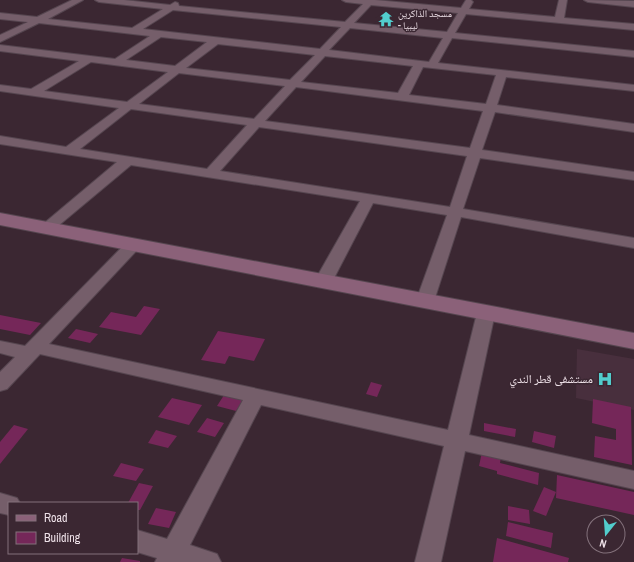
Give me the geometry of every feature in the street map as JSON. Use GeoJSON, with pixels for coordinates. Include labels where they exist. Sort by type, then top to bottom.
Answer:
{"type":"FeatureCollection","features":[{"type":"Feature","properties":{"kind":"street"},"geometry":{"type":"LineString","coordinates":[[0,39],[79,0]]}},
{"type":"Feature","properties":{"kind":"street"},"geometry":{"type":"LineString","coordinates":[[99,0],[634,54]]}},
{"type":"Feature","properties":{"kind":"street"},"geometry":{"type":"LineString","coordinates":[[134,31],[184,0]]}},
{"type":"Feature","properties":{"kind":"street"},"geometry":{"type":"LineString","coordinates":[[346,0],[370,1],[634,27]]}},
{"type":"Feature","properties":{"kind":"street"},"geometry":{"type":"LineString","coordinates":[[432,65],[470,0]]}},
{"type":"Feature","properties":{"kind":"street"},"geometry":{"type":"LineString","coordinates":[[559,20],[563,0]]}},
{"type":"Feature","properties":{"kind":"street"},"geometry":{"type":"LineString","coordinates":[[588,0],[634,4]]}},
{"type":"Feature","properties":{"kind":"street"},"geometry":{"type":"LineString","coordinates":[[210,173],[370,1]]}},
{"type":"Feature","properties":{"kind":"street"},"geometry":{"type":"LineString","coordinates":[[0,16],[634,88]]}},
{"type":"Feature","properties":{"kind":"street"},"geometry":{"type":"LineString","coordinates":[[117,62],[159,34]]}},
{"type":"Feature","properties":{"kind":"street"},"geometry":{"type":"LineString","coordinates":[[70,150],[215,40]]}},
{"type":"Feature","properties":{"kind":"street"},"geometry":{"type":"LineString","coordinates":[[0,48],[490,108],[634,128]]}},
{"type":"Feature","properties":{"kind":"street"},"geometry":{"type":"LineString","coordinates":[[32,93],[89,59]]}},
{"type":"Feature","properties":{"kind":"street"},"geometry":{"type":"LineString","coordinates":[[402,98],[419,64]]}},
{"type":"Feature","properties":{"kind":"street"},"geometry":{"type":"LineString","coordinates":[[425,301],[502,73]]}},
{"type":"Feature","properties":{"kind":"street"},"geometry":{"type":"LineString","coordinates":[[0,88],[634,176]]}},
{"type":"Feature","properties":{"kind":"street"},"geometry":{"type":"LineString","coordinates":[[0,140],[455,212],[634,243]]}},
{"type":"Feature","properties":{"kind":"street"},"geometry":{"type":"LineString","coordinates":[[47,228],[128,160]]}},
{"type":"Feature","properties":{"kind":"street"},"geometry":{"type":"LineString","coordinates":[[324,282],[368,199]]}},
{"type":"Feature","properties":{"kind":"street"},"geometry":{"type":"LineString","coordinates":[[0,219],[634,341]]}},
{"type":"Feature","properties":{"kind":"street"},"geometry":{"type":"LineString","coordinates":[[0,384],[133,245]]}},
{"type":"Feature","properties":{"kind":"street"},"geometry":{"type":"LineString","coordinates":[[428,562],[486,313]]}},
{"type":"Feature","properties":{"kind":"street"},"geometry":{"type":"LineString","coordinates":[[0,347],[32,350],[634,480]]}},
{"type":"Feature","properties":{"kind":"street"},"geometry":{"type":"LineString","coordinates":[[171,557],[255,397]]}},
{"type":"Feature","properties":{"kind":"street"},"geometry":{"type":"LineString","coordinates":[[138,541],[171,557],[208,562]]}},
{"type":"Feature","properties":{"kind":"shaded area","name":"مستشفى قطر الندي"},"geometry":{"type":"Polygon","coordinates":[[[577,349],[634,359],[634,410],[576,398],[577,349]]]}},
{"type":"Feature","properties":{"kind":"building"},"geometry":{"type":"Polygon","coordinates":[[[144,306],[160,309],[141,335],[99,327],[111,312],[136,317],[144,306]]]}},
{"type":"Feature","properties":{"kind":"building"},"geometry":{"type":"Polygon","coordinates":[[[0,315],[41,323],[30,335],[0,329],[0,315]]]}},
{"type":"Feature","properties":{"kind":"building"},"geometry":{"type":"Polygon","coordinates":[[[76,329],[98,334],[90,343],[68,338],[76,329]]]}},
{"type":"Feature","properties":{"kind":"building"},"geometry":{"type":"Polygon","coordinates":[[[218,331],[265,339],[254,361],[229,356],[225,364],[201,360],[218,331]]]}},
{"type":"Feature","properties":{"kind":"building"},"geometry":{"type":"Polygon","coordinates":[[[371,382],[382,385],[377,397],[366,394],[371,382]]]}},
{"type":"Feature","properties":{"kind":"building"},"geometry":{"type":"Polygon","coordinates":[[[226,392],[245,397],[236,411],[217,406],[226,392]]]}},
{"type":"Feature","properties":{"kind":"building"},"geometry":{"type":"Polygon","coordinates":[[[172,398],[202,405],[189,425],[158,417],[172,398]]]}},
{"type":"Feature","properties":{"kind":"building"},"geometry":{"type":"Polygon","coordinates":[[[593,399],[631,407],[632,465],[594,457],[595,436],[616,440],[616,429],[592,423],[593,399]]]}},
{"type":"Feature","properties":{"kind":"building"},"geometry":{"type":"Polygon","coordinates":[[[207,418],[224,423],[215,437],[197,432],[207,418]]]}},
{"type":"Feature","properties":{"kind":"building"},"geometry":{"type":"Polygon","coordinates":[[[484,423],[516,429],[515,437],[484,431],[484,423]]]}},
{"type":"Feature","properties":{"kind":"building"},"geometry":{"type":"Polygon","coordinates":[[[14,425],[28,429],[0,464],[0,442],[14,425]]]}},
{"type":"Feature","properties":{"kind":"building"},"geometry":{"type":"Polygon","coordinates":[[[156,430],[177,436],[168,448],[148,443],[156,430]]]}},
{"type":"Feature","properties":{"kind":"building"},"geometry":{"type":"Polygon","coordinates":[[[534,431],[556,436],[554,448],[532,442],[534,431]]]}},
{"type":"Feature","properties":{"kind":"building"},"geometry":{"type":"Polygon","coordinates":[[[482,452],[501,457],[500,463],[539,473],[538,485],[497,474],[497,471],[479,466],[482,452]]]}},
{"type":"Feature","properties":{"kind":"building"},"geometry":{"type":"Polygon","coordinates":[[[121,463],[144,469],[136,481],[113,476],[121,463]]]}},
{"type":"Feature","properties":{"kind":"building"},"geometry":{"type":"Polygon","coordinates":[[[557,475],[634,492],[634,515],[556,498],[557,475]]]}},
{"type":"Feature","properties":{"kind":"building"},"geometry":{"type":"Polygon","coordinates":[[[139,483],[153,486],[140,510],[138,510],[138,502],[129,502],[139,483]]]}},
{"type":"Feature","properties":{"kind":"building"},"geometry":{"type":"Polygon","coordinates":[[[544,487],[556,492],[546,516],[533,511],[544,487]]]}},
{"type":"Feature","properties":{"kind":"building"},"geometry":{"type":"Polygon","coordinates":[[[508,506],[529,510],[530,524],[508,520],[508,506]]]}},
{"type":"Feature","properties":{"kind":"building"},"geometry":{"type":"Polygon","coordinates":[[[156,508],[176,512],[169,528],[148,524],[156,508]]]}},
{"type":"Feature","properties":{"kind":"building"},"geometry":{"type":"Polygon","coordinates":[[[508,522],[553,533],[551,548],[506,536],[508,522]]]}},
{"type":"Feature","properties":{"kind":"building"},"geometry":{"type":"Polygon","coordinates":[[[497,538],[569,558],[568,562],[493,562],[497,538]]]}},
{"type":"Feature","properties":{"kind":"building"},"geometry":{"type":"Polygon","coordinates":[[[122,558],[140,561],[140,562],[120,562],[122,558]]]}},
{"type":"Feature","properties":{"kind":"place","name":"مسجد الذاكرين - ليبيا"},"geometry":{"type":"Point","coordinates":[386,19]}},
{"type":"Feature","properties":{"kind":"place","name":"مستشفى قطر الندي"},"geometry":{"type":"Point","coordinates":[605,379]}}]}
